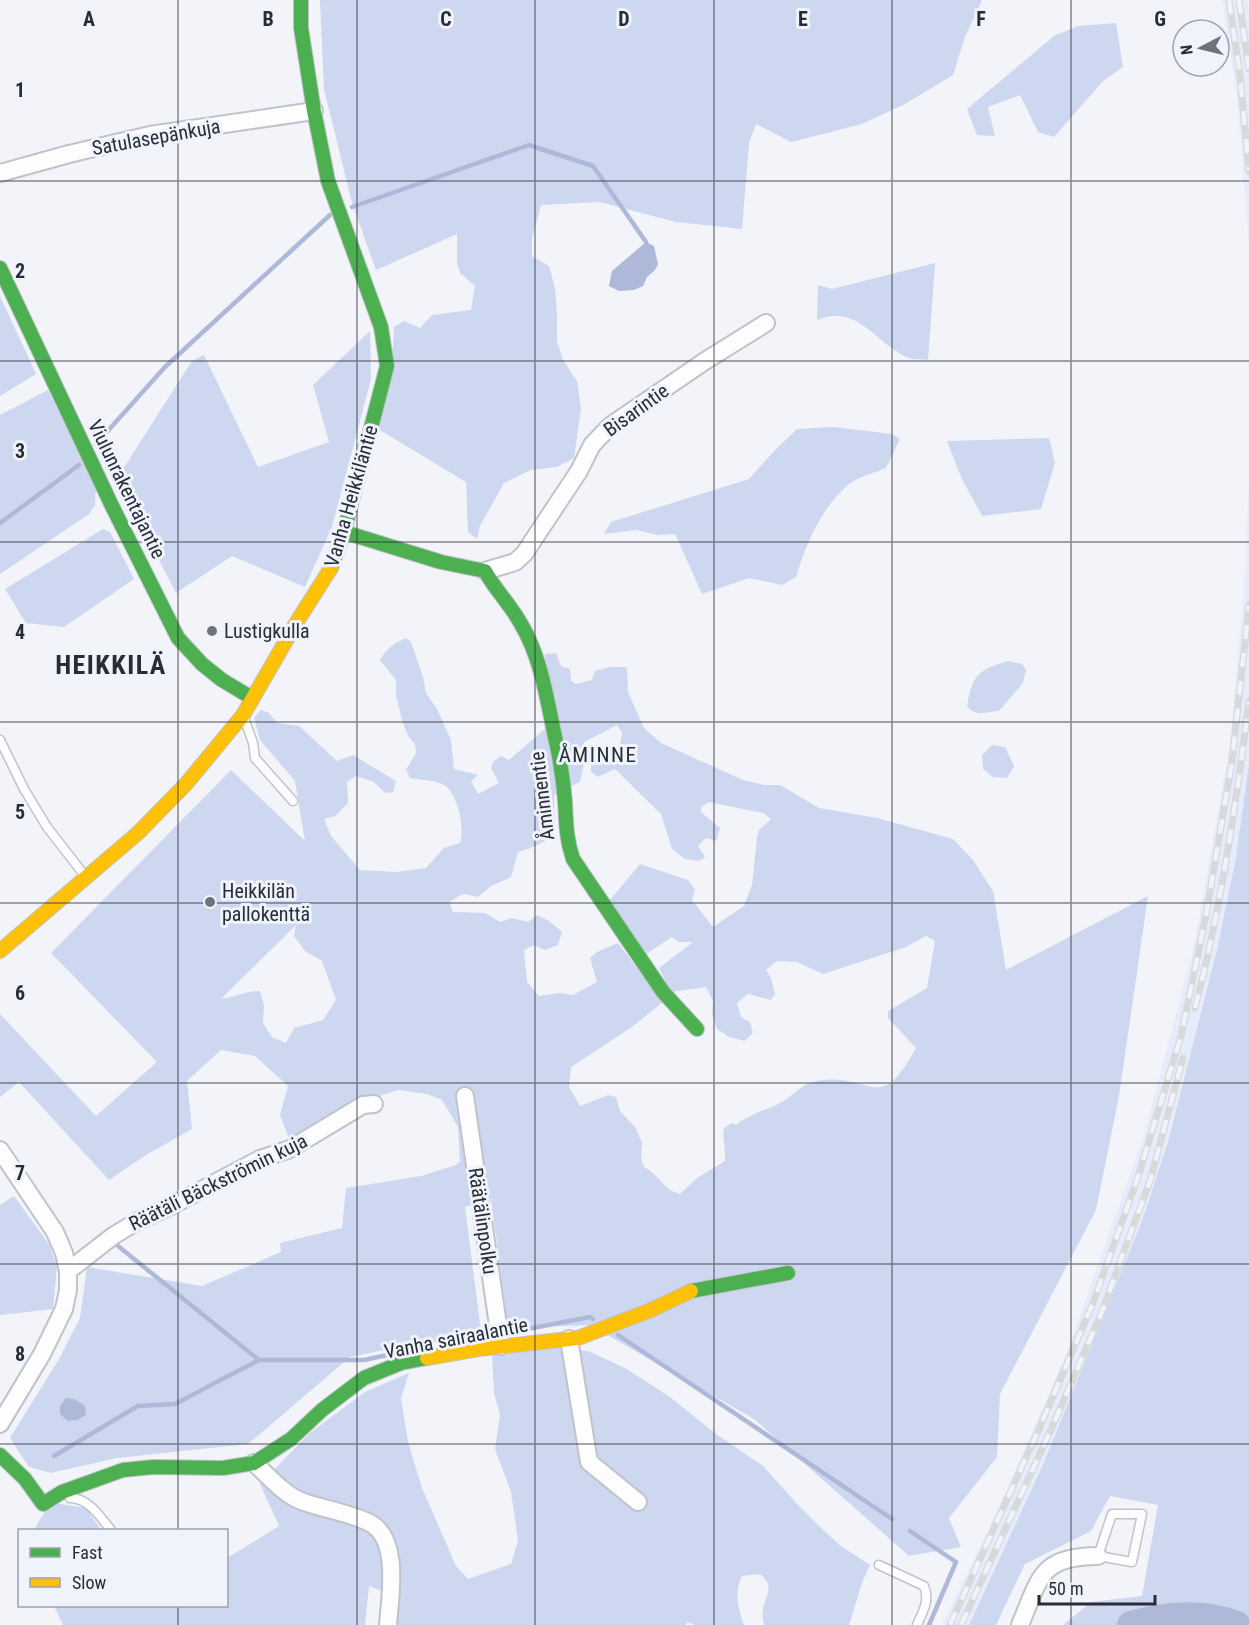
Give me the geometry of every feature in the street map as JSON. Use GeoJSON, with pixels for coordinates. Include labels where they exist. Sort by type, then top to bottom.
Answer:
{"type":"FeatureCollection","features":[{"type":"Feature","properties":{"kind":"street","name":"Vanha Heikkiläntie"},"geometry":{"type":"LineString","coordinates":[[0,951],[87,879],[138,833],[186,784],[243,715],[298,620],[329,574],[344,532],[387,366],[387,354],[378,318],[328,181],[301,28],[302,0]]}},
{"type":"Feature","properties":{"kind":"street","name":"Satulasepänkuja"},"geometry":{"type":"LineString","coordinates":[[0,173],[150,135],[314,111]]}},
{"type":"Feature","properties":{"kind":"street","name":"Viulunrakentajantie"},"geometry":{"type":"LineString","coordinates":[[0,268],[112,506],[178,638],[184,647],[230,686],[252,698]]}},
{"type":"Feature","properties":{"kind":"street","name":"Bisarintie"},"geometry":{"type":"LineString","coordinates":[[485,571],[509,565],[524,554],[579,471],[592,446],[610,426],[695,367],[766,323]]}},
{"type":"Feature","properties":{"kind":"street"},"geometry":{"type":"LineString","coordinates":[[344,532],[441,562],[485,571]]}},
{"type":"Feature","properties":{"kind":"street","name":"Åminnentie"},"geometry":{"type":"LineString","coordinates":[[485,571],[490,582],[518,616],[532,646],[549,707],[565,793],[564,831],[573,859],[663,993],[697,1029]]}},
{"type":"Feature","properties":{"kind":"street","name":"Räätälinpolku"},"geometry":{"type":"LineString","coordinates":[[465,1096],[501,1346]]}},
{"type":"Feature","properties":{"kind":"street","name":"Räätäli Bäckströmin kuja"},"geometry":{"type":"LineString","coordinates":[[68,1271],[112,1236],[136,1222],[260,1159],[290,1149],[363,1105],[374,1104]]}},
{"type":"Feature","properties":{"kind":"street"},"geometry":{"type":"LineString","coordinates":[[0,1150],[55,1232],[64,1253],[68,1271],[68,1290],[64,1309],[42,1354],[0,1424]]}},
{"type":"Feature","properties":{"kind":"street","name":"Vanha sairaalantie"},"geometry":{"type":"LineString","coordinates":[[43,1504],[62,1492],[123,1470],[153,1467],[223,1468],[254,1463],[291,1439],[322,1410],[364,1378],[401,1363],[501,1346],[578,1338],[651,1310],[691,1291],[788,1273]]}},
{"type":"Feature","properties":{"kind":"street"},"geometry":{"type":"LineString","coordinates":[[569,1339],[589,1462],[638,1502]]}},
{"type":"Feature","properties":{"kind":"street"},"geometry":{"type":"LineString","coordinates":[[0,1455],[25,1479],[43,1504]]}},
{"type":"Feature","properties":{"kind":"street"},"geometry":{"type":"LineString","coordinates":[[254,1463],[284,1490],[299,1500],[371,1523],[386,1539],[392,1571],[388,1625]]}},
{"type":"Feature","properties":{"kind":"street"},"geometry":{"type":"LineString","coordinates":[[1020,1625],[1040,1578],[1054,1564],[1065,1558],[1098,1556]]}},
{"type":"Feature","properties":{"kind":"lane"},"geometry":{"type":"LineString","coordinates":[[243,715],[253,743],[255,758],[293,801]]}},
{"type":"Feature","properties":{"kind":"lane"},"geometry":{"type":"LineString","coordinates":[[0,740],[24,789],[87,879]]}},
{"type":"Feature","properties":{"kind":"lane"},"geometry":{"type":"LineString","coordinates":[[43,1504],[64,1498],[77,1498],[88,1503],[110,1529]]}},
{"type":"Feature","properties":{"kind":"lane"},"geometry":{"type":"LineString","coordinates":[[1112,1514],[1143,1514],[1132,1562],[1098,1556],[1112,1514]]}},
{"type":"Feature","properties":{"kind":"lane"},"geometry":{"type":"LineString","coordinates":[[879,1565],[924,1586],[927,1603],[917,1625]]}},
{"type":"Feature","properties":{"kind":"shaded area"},"geometry":{"type":"Polygon","coordinates":[[[320,0],[982,0],[965,37],[953,75],[905,104],[862,124],[791,142],[756,124],[749,143],[742,229],[676,222],[599,202],[541,205],[532,239],[532,256],[549,266],[555,288],[557,341],[563,360],[577,381],[581,409],[574,458],[557,467],[531,470],[504,483],[480,526],[477,539],[468,532],[466,482],[378,429],[393,348],[394,327],[404,321],[420,328],[432,315],[471,310],[475,286],[460,273],[457,263],[457,234],[376,270],[352,203],[324,89],[320,0]]]}},
{"type":"Feature","properties":{"kind":"shaded area"},"geometry":{"type":"Polygon","coordinates":[[[1222,0],[1247,0],[1249,13],[1249,247],[1237,97],[1231,58],[1231,18],[1225,18],[1222,0]]]}},
{"type":"Feature","properties":{"kind":"shaded area"},"geometry":{"type":"Polygon","coordinates":[[[1116,23],[1123,67],[1103,81],[1054,137],[1038,132],[1020,95],[988,107],[995,136],[977,135],[967,109],[1054,36],[1078,26],[1116,23]]]}},
{"type":"Feature","properties":{"kind":"shaded area"},"geometry":{"type":"Polygon","coordinates":[[[646,242],[654,246],[658,264],[643,286],[634,290],[619,291],[609,286],[612,271],[646,242]]]}},
{"type":"Feature","properties":{"kind":"shaded area"},"geometry":{"type":"Polygon","coordinates":[[[935,263],[928,360],[909,358],[866,327],[844,317],[831,316],[817,320],[818,285],[832,289],[935,263]]]}},
{"type":"Feature","properties":{"kind":"shaded area"},"geometry":{"type":"Polygon","coordinates":[[[0,296],[36,374],[0,396],[0,296]]]}},
{"type":"Feature","properties":{"kind":"shaded area"},"geometry":{"type":"Polygon","coordinates":[[[370,331],[371,379],[332,527],[305,587],[232,556],[176,593],[116,477],[192,361],[204,355],[258,467],[329,442],[313,385],[370,331]]]}},
{"type":"Feature","properties":{"kind":"shaded area"},"geometry":{"type":"Polygon","coordinates":[[[48,390],[96,486],[95,505],[89,514],[0,574],[0,415],[48,390]]]}},
{"type":"Feature","properties":{"kind":"shaded area"},"geometry":{"type":"Polygon","coordinates":[[[833,427],[892,434],[900,439],[886,468],[861,477],[838,494],[816,527],[796,577],[782,585],[749,578],[702,594],[675,534],[657,535],[637,530],[604,534],[611,522],[749,479],[797,429],[833,427]]]}},
{"type":"Feature","properties":{"kind":"shaded area"},"geometry":{"type":"Polygon","coordinates":[[[1049,438],[1055,463],[1041,509],[982,516],[961,477],[947,441],[1049,438]]]}},
{"type":"Feature","properties":{"kind":"shaded area"},"geometry":{"type":"Polygon","coordinates":[[[1249,477],[1249,763],[1236,857],[1217,950],[1191,1057],[1168,1142],[1143,1218],[1045,1460],[969,1625],[942,1625],[1003,1499],[1067,1352],[1144,1135],[1194,946],[1229,751],[1244,591],[1249,477]]]}},
{"type":"Feature","properties":{"kind":"shaded area"},"geometry":{"type":"Polygon","coordinates":[[[103,529],[110,532],[134,579],[64,627],[26,623],[5,589],[103,529]]]}},
{"type":"Feature","properties":{"kind":"shaded area"},"geometry":{"type":"Polygon","coordinates":[[[406,638],[411,642],[426,693],[437,709],[451,740],[454,769],[478,775],[471,781],[478,794],[499,783],[491,768],[493,762],[501,756],[509,760],[547,727],[545,654],[556,653],[561,666],[570,669],[571,681],[576,684],[592,680],[595,671],[610,667],[627,667],[628,692],[644,728],[661,743],[743,780],[764,785],[780,785],[819,808],[877,818],[953,839],[973,860],[993,891],[1006,970],[1148,896],[1119,1096],[1096,1210],[1000,1394],[997,1457],[949,1518],[961,1547],[909,1556],[754,1419],[590,1325],[508,1328],[492,1198],[465,1207],[481,1331],[459,1339],[399,1347],[350,1357],[248,1444],[117,1458],[51,1473],[29,1467],[10,1438],[59,1359],[80,1318],[87,1267],[202,1286],[281,1252],[280,1243],[342,1228],[346,1188],[421,1176],[456,1165],[460,1161],[458,1127],[442,1100],[427,1094],[399,1090],[362,1101],[291,1144],[280,1115],[288,1086],[255,1056],[221,1050],[187,1081],[192,1129],[146,1155],[109,1180],[19,1082],[0,1097],[0,1014],[96,1116],[157,1062],[51,953],[231,770],[305,841],[295,781],[260,740],[254,718],[261,710],[269,713],[277,723],[299,726],[337,761],[353,755],[396,781],[393,792],[385,793],[374,782],[356,776],[347,782],[348,803],[335,816],[324,819],[331,836],[360,870],[397,872],[426,868],[444,848],[460,843],[462,829],[459,812],[449,789],[436,782],[410,778],[406,770],[416,753],[415,744],[408,736],[402,720],[396,695],[396,680],[380,660],[388,649],[406,638]],[[617,725],[584,742],[584,764],[580,782],[554,795],[554,827],[548,839],[518,852],[511,877],[491,886],[478,897],[463,894],[449,902],[453,912],[485,913],[500,922],[512,918],[528,922],[537,915],[562,932],[558,945],[545,950],[534,945],[524,950],[527,982],[539,996],[560,993],[573,995],[597,982],[590,958],[597,952],[618,943],[663,1002],[632,1027],[571,1067],[569,1087],[580,1106],[608,1095],[616,1097],[620,1111],[636,1128],[642,1143],[641,1158],[644,1167],[669,1189],[680,1194],[697,1178],[725,1161],[724,1128],[732,1123],[736,1125],[782,1102],[812,1082],[850,1081],[872,1087],[882,1087],[892,1081],[903,1069],[916,1048],[888,1018],[888,1011],[927,988],[935,941],[926,936],[906,947],[823,974],[797,962],[777,961],[766,970],[771,978],[775,994],[771,1000],[748,994],[737,1003],[741,1017],[750,1022],[753,1033],[745,1041],[729,1037],[717,1029],[712,1013],[713,1001],[706,987],[671,992],[659,968],[693,942],[679,942],[672,937],[646,954],[610,900],[640,864],[688,880],[695,890],[692,900],[713,927],[744,906],[752,885],[759,830],[771,819],[763,813],[709,802],[701,807],[701,812],[720,828],[716,841],[706,838],[698,846],[705,857],[699,861],[685,859],[672,849],[661,814],[615,769],[598,777],[591,772],[591,757],[620,746],[622,733],[617,725]],[[296,925],[221,999],[260,991],[264,1005],[263,1023],[272,1037],[286,1043],[294,1028],[323,1020],[336,1000],[322,961],[305,951],[294,936],[296,925]]]}},
{"type":"Feature","properties":{"kind":"shaded area"},"geometry":{"type":"Polygon","coordinates":[[[1008,661],[1022,664],[1026,670],[1023,683],[999,711],[974,712],[967,706],[971,687],[978,675],[990,667],[1008,661]]]}},
{"type":"Feature","properties":{"kind":"shaded area"},"geometry":{"type":"Polygon","coordinates":[[[992,745],[1005,747],[1014,766],[1007,778],[993,777],[983,769],[982,755],[992,745]]]}},
{"type":"Feature","properties":{"kind":"shaded area"},"geometry":{"type":"Polygon","coordinates":[[[1249,763],[1249,1625],[1063,1625],[1091,1602],[1142,1596],[1158,1505],[1110,1496],[1091,1531],[1025,1564],[996,1625],[969,1625],[1045,1460],[1143,1218],[1168,1142],[1217,950],[1236,857],[1249,763]]]}},
{"type":"Feature","properties":{"kind":"shaded area"},"geometry":{"type":"Polygon","coordinates":[[[14,1196],[49,1244],[57,1267],[53,1309],[0,1315],[0,1205],[14,1196]]]}},
{"type":"Feature","properties":{"kind":"shaded area"},"geometry":{"type":"Polygon","coordinates":[[[552,1346],[588,1351],[625,1368],[670,1397],[716,1434],[763,1466],[821,1528],[841,1546],[870,1565],[849,1625],[764,1625],[764,1604],[769,1587],[760,1574],[742,1576],[738,1588],[740,1613],[744,1625],[695,1625],[687,1622],[686,1625],[385,1625],[387,1607],[382,1591],[369,1586],[365,1625],[63,1625],[54,1607],[228,1607],[228,1557],[279,1526],[260,1484],[310,1433],[365,1392],[409,1373],[401,1398],[408,1442],[422,1488],[456,1566],[468,1579],[511,1564],[518,1541],[511,1492],[495,1449],[500,1415],[494,1393],[492,1355],[552,1346]]]}},
{"type":"Feature","properties":{"kind":"shaded area"},"geometry":{"type":"Polygon","coordinates":[[[66,1398],[74,1399],[85,1406],[86,1415],[77,1420],[68,1421],[60,1414],[60,1406],[66,1398]]]}},
{"type":"Feature","properties":{"kind":"shaded area"},"geometry":{"type":"Polygon","coordinates":[[[55,1503],[86,1508],[100,1529],[35,1529],[44,1513],[55,1503]]]}},
{"type":"Feature","properties":{"kind":"waterway"},"geometry":{"type":"LineString","coordinates":[[352,207],[529,145],[593,166],[646,242]]}},
{"type":"Feature","properties":{"kind":"waterway"},"geometry":{"type":"LineString","coordinates":[[96,444],[165,367],[330,215]]}},
{"type":"Feature","properties":{"kind":"waterway"},"geometry":{"type":"LineString","coordinates":[[0,523],[79,465]]}},
{"type":"Feature","properties":{"kind":"waterway"},"geometry":{"type":"LineString","coordinates":[[118,1246],[259,1360],[364,1360],[392,1354]]}},
{"type":"Feature","properties":{"kind":"waterway"},"geometry":{"type":"LineString","coordinates":[[512,1332],[590,1317],[593,1319]]}},
{"type":"Feature","properties":{"kind":"waterway"},"geometry":{"type":"LineString","coordinates":[[618,1335],[892,1519]]}},
{"type":"Feature","properties":{"kind":"waterway"},"geometry":{"type":"LineString","coordinates":[[54,1456],[138,1406],[175,1404],[259,1360]]}},
{"type":"Feature","properties":{"kind":"waterway"},"geometry":{"type":"LineString","coordinates":[[910,1531],[956,1562],[929,1625]]}},
{"type":"Feature","properties":{"kind":"waterway"},"geometry":{"type":"LineString","coordinates":[[1131,1625],[1184,1616],[1211,1618],[1237,1625]]}},
{"type":"Feature","properties":{"kind":"railway"},"geometry":{"type":"LineString","coordinates":[[1229,0],[1240,76],[1249,171]]}},
{"type":"Feature","properties":{"kind":"railway"},"geometry":{"type":"LineString","coordinates":[[1239,0],[1249,69]]}},
{"type":"Feature","properties":{"kind":"railway"},"geometry":{"type":"LineString","coordinates":[[950,1625],[1093,1303],[1138,1177],[1181,1036],[1206,915],[1232,762],[1249,605]]}},
{"type":"Feature","properties":{"kind":"railway"},"geometry":{"type":"LineString","coordinates":[[1195,1008],[1213,932],[1227,856],[1249,701]]}},
{"type":"Feature","properties":{"kind":"railway"},"geometry":{"type":"LineString","coordinates":[[961,1625],[1050,1432],[1101,1314],[1150,1181],[1183,1058]]}},
{"type":"Feature","properties":{"kind":"traffic: fast"},"geometry":{"type":"LineString","coordinates":[[301,0],[301,28],[328,181],[381,327],[387,366],[344,532],[331,568]]}},
{"type":"Feature","properties":{"kind":"traffic: fast"},"geometry":{"type":"LineString","coordinates":[[0,268],[112,506],[178,638],[202,664],[222,680],[252,698]]}},
{"type":"Feature","properties":{"kind":"traffic: fast"},"geometry":{"type":"LineString","coordinates":[[344,532],[441,562],[485,571],[513,610],[534,650],[546,694],[560,761],[568,837],[573,859],[663,992],[697,1029]]}},
{"type":"Feature","properties":{"kind":"traffic: fast"},"geometry":{"type":"LineString","coordinates":[[691,1291],[788,1273]]}},
{"type":"Feature","properties":{"kind":"traffic: fast"},"geometry":{"type":"LineString","coordinates":[[0,1455],[25,1479],[43,1504],[62,1492],[123,1470],[153,1467],[223,1468],[254,1463],[291,1439],[322,1410],[364,1378],[401,1363],[427,1358]]}},
{"type":"Feature","properties":{"kind":"traffic: slow"},"geometry":{"type":"LineString","coordinates":[[0,951],[138,833],[186,784],[243,715],[331,568]]}},
{"type":"Feature","properties":{"kind":"traffic: slow"},"geometry":{"type":"LineString","coordinates":[[427,1358],[478,1349],[578,1338],[651,1310],[691,1291]]}},
{"type":"Feature","properties":{"kind":"place","name":"Lustigkulla"},"geometry":{"type":"Point","coordinates":[212,631]}},
{"type":"Feature","properties":{"kind":"place","name":"Heikkilän pallokenttä"},"geometry":{"type":"Point","coordinates":[210,902]}},
{"type":"Feature","properties":{"kind":"district","name":"HEIKKILÄ"},"geometry":{"type":"Point","coordinates":[111,665]}},
{"type":"Feature","properties":{"kind":"district","name":"ÅMINNE"},"geometry":{"type":"Point","coordinates":[598,755]}}]}
